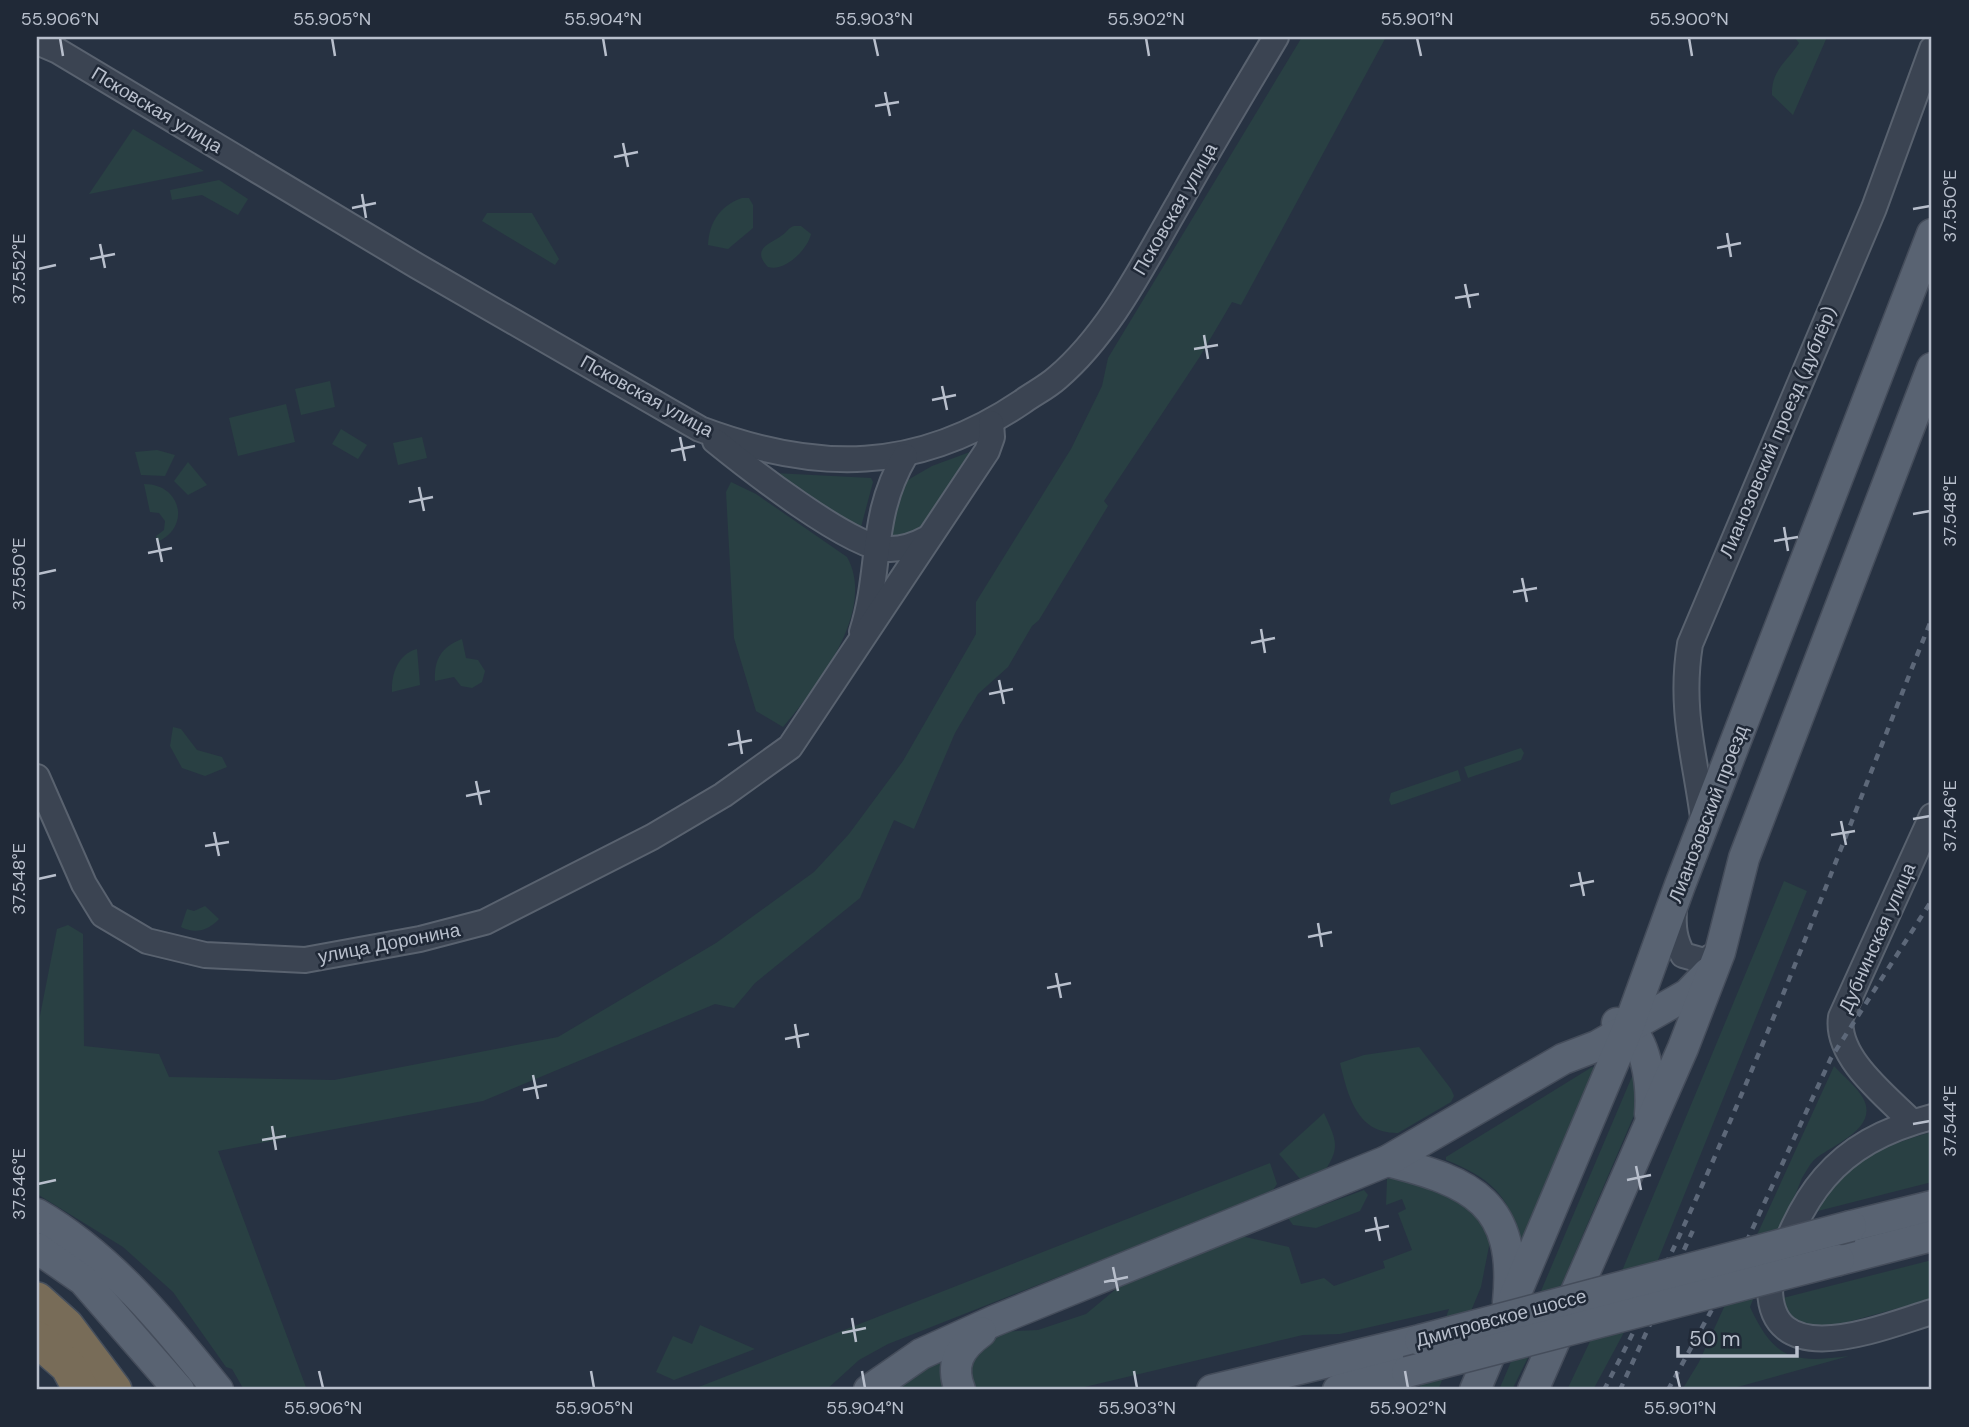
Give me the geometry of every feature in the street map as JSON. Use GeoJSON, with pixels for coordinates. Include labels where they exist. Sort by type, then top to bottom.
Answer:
{"type":"FeatureCollection","features":[{"type":"Feature","properties":{"kind":"highway"},"geometry":{"type":"LineString","coordinates":[[37,1300],[66,1326],[114,1390]]}},
{"type":"Feature","properties":{"kind":"highway"},"geometry":{"type":"LineString","coordinates":[[37,1339],[68,1366],[81,1390]]}},
{"type":"Feature","properties":{"kind":"main road","name":"Лианозовский проезд"},"geometry":{"type":"LineString","coordinates":[[1615,1027],[1653,957],[1932,234]]}},
{"type":"Feature","properties":{"kind":"main road"},"geometry":{"type":"LineString","coordinates":[[1533,1390],[1683,1048],[1718,957],[1744,858],[1932,368]]}},
{"type":"Feature","properties":{"kind":"main road"},"geometry":{"type":"LineString","coordinates":[[869,1390],[921,1354],[994,1321],[1387,1161],[1615,1027],[1688,994],[1703,980],[1718,957]]}},
{"type":"Feature","properties":{"kind":"main road"},"geometry":{"type":"LineString","coordinates":[[1615,1027],[1637,1039],[1649,1076],[1650,1122]]}},
{"type":"Feature","properties":{"kind":"main road"},"geometry":{"type":"LineString","coordinates":[[1475,1390],[1507,1319],[1615,1027]]}},
{"type":"Feature","properties":{"kind":"main road"},"geometry":{"type":"LineString","coordinates":[[1387,1161],[1454,1181],[1484,1201],[1501,1227],[1507,1250],[1510,1287],[1507,1319]]}},
{"type":"Feature","properties":{"kind":"main road","name":"Дмитровское шоссе"},"geometry":{"type":"LineString","coordinates":[[1212,1390],[1420,1340],[1932,1206]]}},
{"type":"Feature","properties":{"kind":"main road"},"geometry":{"type":"LineString","coordinates":[[37,1214],[64,1230],[107,1264],[172,1333],[218,1390]]}},
{"type":"Feature","properties":{"kind":"main road","name":"Дмитровское шоссе"},"geometry":{"type":"LineString","coordinates":[[1338,1390],[1400,1383],[1836,1268],[1932,1236]]}},
{"type":"Feature","properties":{"kind":"main road"},"geometry":{"type":"LineString","coordinates":[[37,1248],[83,1280],[179,1390]]}},
{"type":"Feature","properties":{"kind":"main road"},"geometry":{"type":"LineString","coordinates":[[960,1390],[954,1369],[958,1354],[971,1339],[994,1321]]}},
{"type":"Feature","properties":{"kind":"street","name":"Псковская улица"},"geometry":{"type":"LineString","coordinates":[[49,43],[417,266],[701,429],[737,443],[784,453],[864,459],[905,456],[932,449],[991,423],[1057,378],[1100,329],[1138,275],[1276,37]]}},
{"type":"Feature","properties":{"kind":"street","name":"Лианозовский проезд (дублёр)"},"geometry":{"type":"LineString","coordinates":[[1704,825],[1687,728],[1685,679],[1690,644],[1874,208],[1932,50]]}},
{"type":"Feature","properties":{"kind":"street"},"geometry":{"type":"LineString","coordinates":[[855,652],[987,452],[992,437],[991,423]]}},
{"type":"Feature","properties":{"kind":"street"},"geometry":{"type":"LineString","coordinates":[[701,429],[756,475],[843,532],[875,547],[907,548],[928,538]]}},
{"type":"Feature","properties":{"kind":"street"},"geometry":{"type":"LineString","coordinates":[[855,652],[869,600],[881,513],[891,480],[905,456]]}},
{"type":"Feature","properties":{"kind":"street"},"geometry":{"type":"LineString","coordinates":[[843,532],[863,569],[869,600]]}},
{"type":"Feature","properties":{"kind":"street","name":"улица Доронина"},"geometry":{"type":"LineString","coordinates":[[37,776],[84,884],[103,915],[127,932],[167,948],[205,955],[305,960],[333,957],[455,932],[485,922],[652,837],[723,795],[790,747],[855,652]]}},
{"type":"Feature","properties":{"kind":"street","name":"Дубнинская улица"},"geometry":{"type":"LineString","coordinates":[[1922,1119],[1853,1059],[1840,1027],[1841,1017],[1932,816]]}},
{"type":"Feature","properties":{"kind":"street"},"geometry":{"type":"LineString","coordinates":[[1674,901],[1673,928],[1676,943],[1683,955],[1704,961],[1718,957]]}},
{"type":"Feature","properties":{"kind":"street"},"geometry":{"type":"LineString","coordinates":[[1922,1119],[1868,1139],[1822,1177],[1812,1192],[1775,1274],[1770,1302],[1789,1331],[1816,1339],[1846,1337],[1932,1312]]}},
{"type":"Feature","properties":{"kind":"street"},"geometry":{"type":"LineString","coordinates":[[1836,1268],[1932,1251]]}},
{"type":"Feature","properties":{"kind":"green space"},"geometry":{"type":"Polygon","coordinates":[[[1302,37],[1386,37],[1241,305],[1232,302],[1199,358],[1104,501],[1108,506],[1008,667],[978,694],[955,733],[914,829],[894,820],[860,898],[755,983],[734,1008],[715,1004],[483,1101],[218,1151],[307,1390],[244,1390],[232,1369],[226,1367],[173,1292],[123,1247],[37,1194],[37,1031],[57,929],[68,925],[83,934],[84,1046],[159,1054],[169,1077],[334,1080],[558,1037],[716,943],[814,872],[849,834],[903,761],[976,634],[976,602],[1071,449],[1102,386],[1108,358],[1302,37]]]}},
{"type":"Feature","properties":{"kind":"green space"},"geometry":{"type":"Polygon","coordinates":[[[1794,37],[1827,37],[1793,115],[1772,95],[1772,86],[1777,73],[1799,43],[1794,37]]]}},
{"type":"Feature","properties":{"kind":"green space"},"geometry":{"type":"Polygon","coordinates":[[[133,129],[204,171],[89,194],[133,129]]]}},
{"type":"Feature","properties":{"kind":"green space"},"geometry":{"type":"Polygon","coordinates":[[[219,180],[248,199],[238,215],[202,195],[172,200],[170,190],[219,180]]]}},
{"type":"Feature","properties":{"kind":"green space"},"geometry":{"type":"Polygon","coordinates":[[[742,198],[749,198],[753,205],[753,228],[728,249],[708,245],[717,216],[728,205],[742,198]]]}},
{"type":"Feature","properties":{"kind":"green space"},"geometry":{"type":"Polygon","coordinates":[[[487,213],[532,213],[559,259],[555,265],[482,221],[487,213]]]}},
{"type":"Feature","properties":{"kind":"green space"},"geometry":{"type":"Polygon","coordinates":[[[794,226],[801,226],[811,234],[809,240],[801,252],[788,263],[775,268],[768,267],[761,255],[762,250],[794,226]]]}},
{"type":"Feature","properties":{"kind":"green space"},"geometry":{"type":"Polygon","coordinates":[[[330,381],[335,407],[301,415],[295,389],[330,381]]]}},
{"type":"Feature","properties":{"kind":"green space"},"geometry":{"type":"Polygon","coordinates":[[[286,404],[295,442],[238,456],[229,418],[286,404]]]}},
{"type":"Feature","properties":{"kind":"green space"},"geometry":{"type":"Polygon","coordinates":[[[341,429],[367,445],[358,459],[332,444],[341,429]]]}},
{"type":"Feature","properties":{"kind":"green space"},"geometry":{"type":"Polygon","coordinates":[[[422,437],[427,458],[398,465],[393,443],[422,437]]]}},
{"type":"Feature","properties":{"kind":"green space"},"geometry":{"type":"Polygon","coordinates":[[[978,449],[925,531],[896,538],[890,533],[899,485],[932,466],[978,449]]]}},
{"type":"Feature","properties":{"kind":"green space"},"geometry":{"type":"Polygon","coordinates":[[[157,450],[175,455],[165,476],[141,475],[135,452],[157,450]]]}},
{"type":"Feature","properties":{"kind":"green space"},"geometry":{"type":"Polygon","coordinates":[[[188,462],[207,485],[188,495],[174,481],[188,462]]]}},
{"type":"Feature","properties":{"kind":"green space"},"geometry":{"type":"Polygon","coordinates":[[[774,473],[871,478],[873,482],[861,527],[859,530],[774,473]]]}},
{"type":"Feature","properties":{"kind":"green space"},"geometry":{"type":"Polygon","coordinates":[[[731,482],[756,494],[847,557],[854,578],[854,601],[849,624],[839,647],[812,691],[783,727],[756,711],[734,638],[726,492],[731,482]]]}},
{"type":"Feature","properties":{"kind":"green space"},"geometry":{"type":"Polygon","coordinates":[[[144,484],[167,491],[178,508],[175,527],[157,542],[156,536],[164,530],[165,521],[159,513],[150,512],[144,484]]]}},
{"type":"Feature","properties":{"kind":"green space"},"geometry":{"type":"Polygon","coordinates":[[[462,639],[466,658],[478,660],[485,671],[482,682],[472,688],[461,686],[454,677],[435,681],[440,655],[462,639]]]}},
{"type":"Feature","properties":{"kind":"green space"},"geometry":{"type":"Polygon","coordinates":[[[417,649],[420,685],[392,692],[393,678],[400,660],[417,649]]]}},
{"type":"Feature","properties":{"kind":"green space"},"geometry":{"type":"Polygon","coordinates":[[[173,727],[181,729],[197,750],[222,757],[227,767],[205,776],[182,768],[170,746],[173,727]]]}},
{"type":"Feature","properties":{"kind":"green space"},"geometry":{"type":"Polygon","coordinates":[[[1521,748],[1524,753],[1521,760],[1468,778],[1464,767],[1521,748]]]}},
{"type":"Feature","properties":{"kind":"green space"},"geometry":{"type":"Polygon","coordinates":[[[1458,770],[1461,781],[1391,805],[1391,793],[1458,770]]]}},
{"type":"Feature","properties":{"kind":"green space"},"geometry":{"type":"Polygon","coordinates":[[[1784,881],[1807,891],[1643,1297],[1593,1390],[1567,1390],[1612,1295],[1784,881]]]}},
{"type":"Feature","properties":{"kind":"green space"},"geometry":{"type":"Polygon","coordinates":[[[205,906],[219,919],[215,923],[196,931],[181,927],[187,909],[194,911],[205,906]]]}},
{"type":"Feature","properties":{"kind":"green space"},"geometry":{"type":"Polygon","coordinates":[[[1419,1047],[1451,1089],[1454,1096],[1451,1102],[1398,1133],[1384,1132],[1373,1127],[1364,1120],[1351,1100],[1340,1063],[1364,1055],[1419,1047]]]}},
{"type":"Feature","properties":{"kind":"green space"},"geometry":{"type":"Polygon","coordinates":[[[1639,1060],[1640,1098],[1635,1113],[1545,1323],[1512,1390],[1499,1390],[1639,1060]]]}},
{"type":"Feature","properties":{"kind":"green space"},"geometry":{"type":"Polygon","coordinates":[[[1834,1066],[1863,1098],[1865,1119],[1851,1135],[1814,1160],[1802,1178],[1750,1307],[1768,1338],[1788,1354],[1814,1359],[1849,1356],[1727,1390],[1682,1390],[1699,1362],[1834,1066]]]}},
{"type":"Feature","properties":{"kind":"green space"},"geometry":{"type":"Polygon","coordinates":[[[1592,1067],[1596,1069],[1522,1240],[1510,1211],[1495,1190],[1475,1174],[1446,1160],[1446,1157],[1592,1067]]]}},
{"type":"Feature","properties":{"kind":"green space"},"geometry":{"type":"Polygon","coordinates":[[[1324,1113],[1334,1138],[1332,1158],[1322,1175],[1301,1180],[1279,1154],[1324,1113]]]}},
{"type":"Feature","properties":{"kind":"green space"},"geometry":{"type":"Polygon","coordinates":[[[1932,1132],[1932,1182],[1814,1212],[1839,1181],[1865,1160],[1895,1144],[1932,1132]]]}},
{"type":"Feature","properties":{"kind":"green space"},"geometry":{"type":"Polygon","coordinates":[[[1270,1163],[1277,1184],[1271,1193],[888,1344],[859,1360],[826,1390],[691,1390],[1270,1163]]]}},
{"type":"Feature","properties":{"kind":"green space"},"geometry":{"type":"Polygon","coordinates":[[[1410,1176],[1474,1201],[1495,1244],[1489,1246],[1481,1287],[1438,1390],[1419,1390],[1449,1309],[1340,1334],[1303,1335],[1072,1390],[974,1390],[968,1359],[998,1332],[1038,1330],[1086,1314],[1122,1284],[1241,1236],[1289,1247],[1301,1284],[1324,1278],[1334,1286],[1385,1268],[1383,1261],[1412,1250],[1398,1213],[1406,1209],[1402,1199],[1386,1205],[1387,1179],[1410,1176]]]}},
{"type":"Feature","properties":{"kind":"green space"},"geometry":{"type":"Polygon","coordinates":[[[1364,1190],[1368,1195],[1360,1211],[1316,1228],[1293,1225],[1288,1218],[1364,1190]]]}},
{"type":"Feature","properties":{"kind":"green space"},"geometry":{"type":"Polygon","coordinates":[[[1932,1260],[1932,1299],[1822,1329],[1793,1320],[1779,1299],[1932,1260]]]}},
{"type":"Feature","properties":{"kind":"green space"},"geometry":{"type":"Polygon","coordinates":[[[700,1325],[755,1349],[674,1380],[656,1372],[673,1336],[692,1344],[700,1325]]]}},
{"type":"Feature","properties":{"kind":"green space"},"geometry":{"type":"Polygon","coordinates":[[[939,1353],[945,1390],[886,1390],[939,1353]]]}},
{"type":"Feature","properties":{"kind":"railway"},"geometry":{"type":"LineString","coordinates":[[1604,1390],[1651,1296],[1737,1105],[1817,911],[1932,618]]}},
{"type":"Feature","properties":{"kind":"railway"},"geometry":{"type":"LineString","coordinates":[[1668,1390],[1734,1269],[1831,1058],[1932,900]]}},
{"type":"Feature","properties":{"kind":"railway"},"geometry":{"type":"LineString","coordinates":[[1620,1390],[1694,1228]]}}]}
